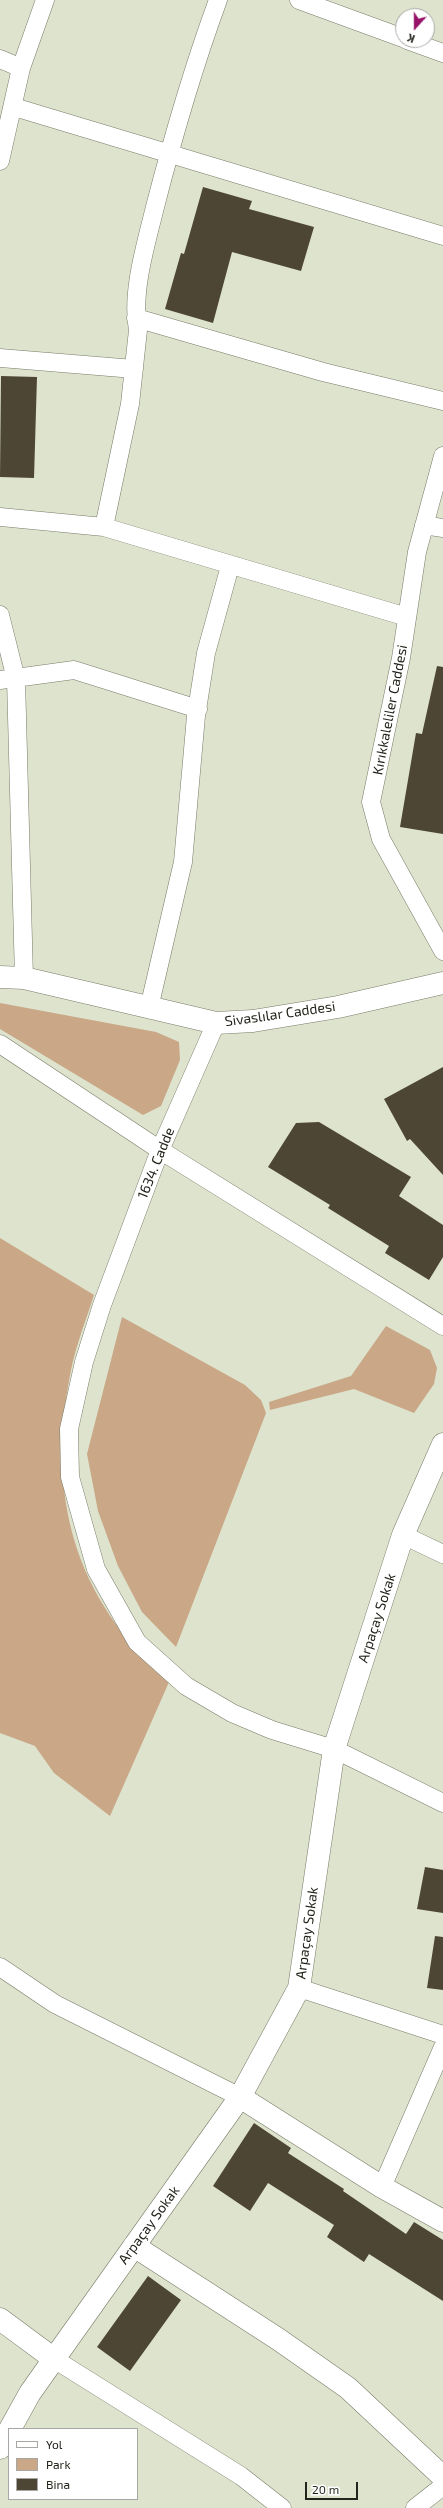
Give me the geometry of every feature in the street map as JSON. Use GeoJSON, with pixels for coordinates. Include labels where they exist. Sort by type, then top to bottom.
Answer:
{"type":"FeatureCollection","features":[{"type":"Feature","properties":{"kind":"street"},"geometry":{"type":"LineString","coordinates":[[0,161],[14,108],[21,68],[45,0]]}},
{"type":"Feature","properties":{"kind":"street"},"geometry":{"type":"LineString","coordinates":[[104,527],[130,404],[138,330],[136,318],[142,258],[169,154],[196,61],[218,0]]}},
{"type":"Feature","properties":{"kind":"street"},"geometry":{"type":"LineString","coordinates":[[299,0],[395,35]]}},
{"type":"Feature","properties":{"kind":"street"},"geometry":{"type":"LineString","coordinates":[[430,48],[443,53]]}},
{"type":"Feature","properties":{"kind":"street"},"geometry":{"type":"LineString","coordinates":[[0,59],[21,68]]}},
{"type":"Feature","properties":{"kind":"street"},"geometry":{"type":"LineString","coordinates":[[14,108],[443,236]]}},
{"type":"Feature","properties":{"kind":"street"},"geometry":{"type":"LineString","coordinates":[[136,318],[324,372],[443,401]]}},
{"type":"Feature","properties":{"kind":"street"},"geometry":{"type":"LineString","coordinates":[[0,358],[134,370]]}},
{"type":"Feature","properties":{"kind":"street","name":"Kırıkkaleliler Caddesi"},"geometry":{"type":"LineString","coordinates":[[443,456],[417,552],[407,617],[371,802],[381,839],[443,951]]}},
{"type":"Feature","properties":{"kind":"street"},"geometry":{"type":"LineString","coordinates":[[0,516],[104,527],[230,566],[407,617]]}},
{"type":"Feature","properties":{"kind":"street"},"geometry":{"type":"LineString","coordinates":[[424,525],[443,528]]}},
{"type":"Feature","properties":{"kind":"street"},"geometry":{"type":"LineString","coordinates":[[149,1008],[183,862],[198,709],[206,652],[230,566]]}},
{"type":"Feature","properties":{"kind":"street"},"geometry":{"type":"LineString","coordinates":[[0,615],[8,679],[24,978]]}},
{"type":"Feature","properties":{"kind":"street"},"geometry":{"type":"LineString","coordinates":[[8,679],[74,670],[198,709]]}},
{"type":"Feature","properties":{"kind":"street","name":"Sivaslılar Caddesi"},"geometry":{"type":"LineString","coordinates":[[0,977],[24,978],[216,1023],[253,1020],[338,1007],[443,983]]}},
{"type":"Feature","properties":{"kind":"street","name":"1634. Cadde"},"geometry":{"type":"LineString","coordinates":[[216,1023],[160,1150],[102,1305],[84,1362],[69,1429],[70,1477],[96,1568],[137,1642],[186,1686],[232,1713],[272,1730],[334,1749],[443,1803]]}},
{"type":"Feature","properties":{"kind":"street"},"geometry":{"type":"LineString","coordinates":[[0,1044],[160,1150],[443,1326]]}},
{"type":"Feature","properties":{"kind":"street","name":"Arpaçay Sokak"},"geometry":{"type":"LineString","coordinates":[[11,2428],[30,2393],[240,2096],[299,1988],[334,1749],[403,1535],[443,1444]]}},
{"type":"Feature","properties":{"kind":"street"},"geometry":{"type":"LineString","coordinates":[[403,1535],[443,1554]]}},
{"type":"Feature","properties":{"kind":"street"},"geometry":{"type":"LineString","coordinates":[[0,1967],[54,2004],[240,2096],[382,2187],[443,2221]]}},
{"type":"Feature","properties":{"kind":"street"},"geometry":{"type":"LineString","coordinates":[[299,1988],[443,2035]]}},
{"type":"Feature","properties":{"kind":"street"},"geometry":{"type":"LineString","coordinates":[[382,2187],[443,2047]]}},
{"type":"Feature","properties":{"kind":"street"},"geometry":{"type":"LineString","coordinates":[[134,2246],[278,2339],[348,2388],[443,2477]]}},
{"type":"Feature","properties":{"kind":"street"},"geometry":{"type":"LineString","coordinates":[[0,2319],[54,2359],[241,2476],[282,2508]]}},
{"type":"Feature","properties":{"kind":"street","name":"Arpaçay Sokak"},"geometry":{"type":"LineString","coordinates":[[0,2448],[8,2434]]}},
{"type":"Feature","properties":{"kind":"street"},"geometry":{"type":"LineString","coordinates":[[415,2508],[443,2486]]}},
{"type":"Feature","properties":{"kind":"green space"},"geometry":{"type":"Polygon","coordinates":[[[0,1003],[156,1032],[179,1042],[180,1060],[161,1106],[143,1115],[0,1029],[0,1003]]]}},
{"type":"Feature","properties":{"kind":"green space"},"geometry":{"type":"Polygon","coordinates":[[[0,1238],[94,1295],[73,1361],[64,1416],[62,1460],[66,1501],[75,1541],[89,1579],[110,1615],[136,1649],[169,1682],[110,1816],[54,1773],[35,1746],[0,1733],[0,1238]]]}},
{"type":"Feature","properties":{"kind":"green space"},"geometry":{"type":"Polygon","coordinates":[[[122,1317],[245,1385],[261,1400],[266,1413],[176,1647],[142,1612],[118,1566],[98,1511],[87,1454],[122,1317]]]}},
{"type":"Feature","properties":{"kind":"green space"},"geometry":{"type":"Polygon","coordinates":[[[386,1326],[430,1350],[437,1368],[434,1384],[414,1413],[354,1389],[270,1410],[269,1402],[351,1376],[386,1326]]]}},
{"type":"Feature","properties":{"kind":"building"},"geometry":{"type":"Polygon","coordinates":[[[203,187],[252,201],[249,209],[314,227],[301,271],[232,252],[213,323],[165,309],[181,253],[184,254],[203,187]]]}},
{"type":"Feature","properties":{"kind":"building"},"geometry":{"type":"Polygon","coordinates":[[[1,376],[37,377],[34,478],[0,477],[1,376]]]}},
{"type":"Feature","properties":{"kind":"building"},"geometry":{"type":"Polygon","coordinates":[[[437,666],[443,667],[443,834],[400,827],[416,733],[422,734],[437,666]]]}},
{"type":"Feature","properties":{"kind":"building"},"geometry":{"type":"Polygon","coordinates":[[[443,1067],[443,1175],[410,1139],[407,1141],[384,1099],[443,1067]]]}},
{"type":"Feature","properties":{"kind":"building"},"geometry":{"type":"Polygon","coordinates":[[[319,1122],[411,1177],[399,1196],[443,1225],[443,1257],[429,1280],[385,1253],[389,1246],[328,1208],[330,1205],[268,1167],[296,1123],[319,1122]]]}},
{"type":"Feature","properties":{"kind":"building"},"geometry":{"type":"Polygon","coordinates":[[[425,1867],[443,1870],[443,1913],[417,1909],[425,1867]]]}},
{"type":"Feature","properties":{"kind":"building"},"geometry":{"type":"Polygon","coordinates":[[[435,1936],[443,1937],[443,1990],[427,1988],[435,1936]]]}},
{"type":"Feature","properties":{"kind":"building"},"geometry":{"type":"Polygon","coordinates":[[[254,2123],[291,2148],[288,2153],[344,2189],[343,2191],[406,2234],[414,2222],[443,2240],[443,2301],[369,2254],[364,2262],[327,2237],[334,2225],[268,2183],[250,2211],[213,2186],[254,2123]]]}},
{"type":"Feature","properties":{"kind":"building"},"geometry":{"type":"Polygon","coordinates":[[[148,2276],[181,2300],[130,2371],[97,2347],[148,2276]]]}}]}
